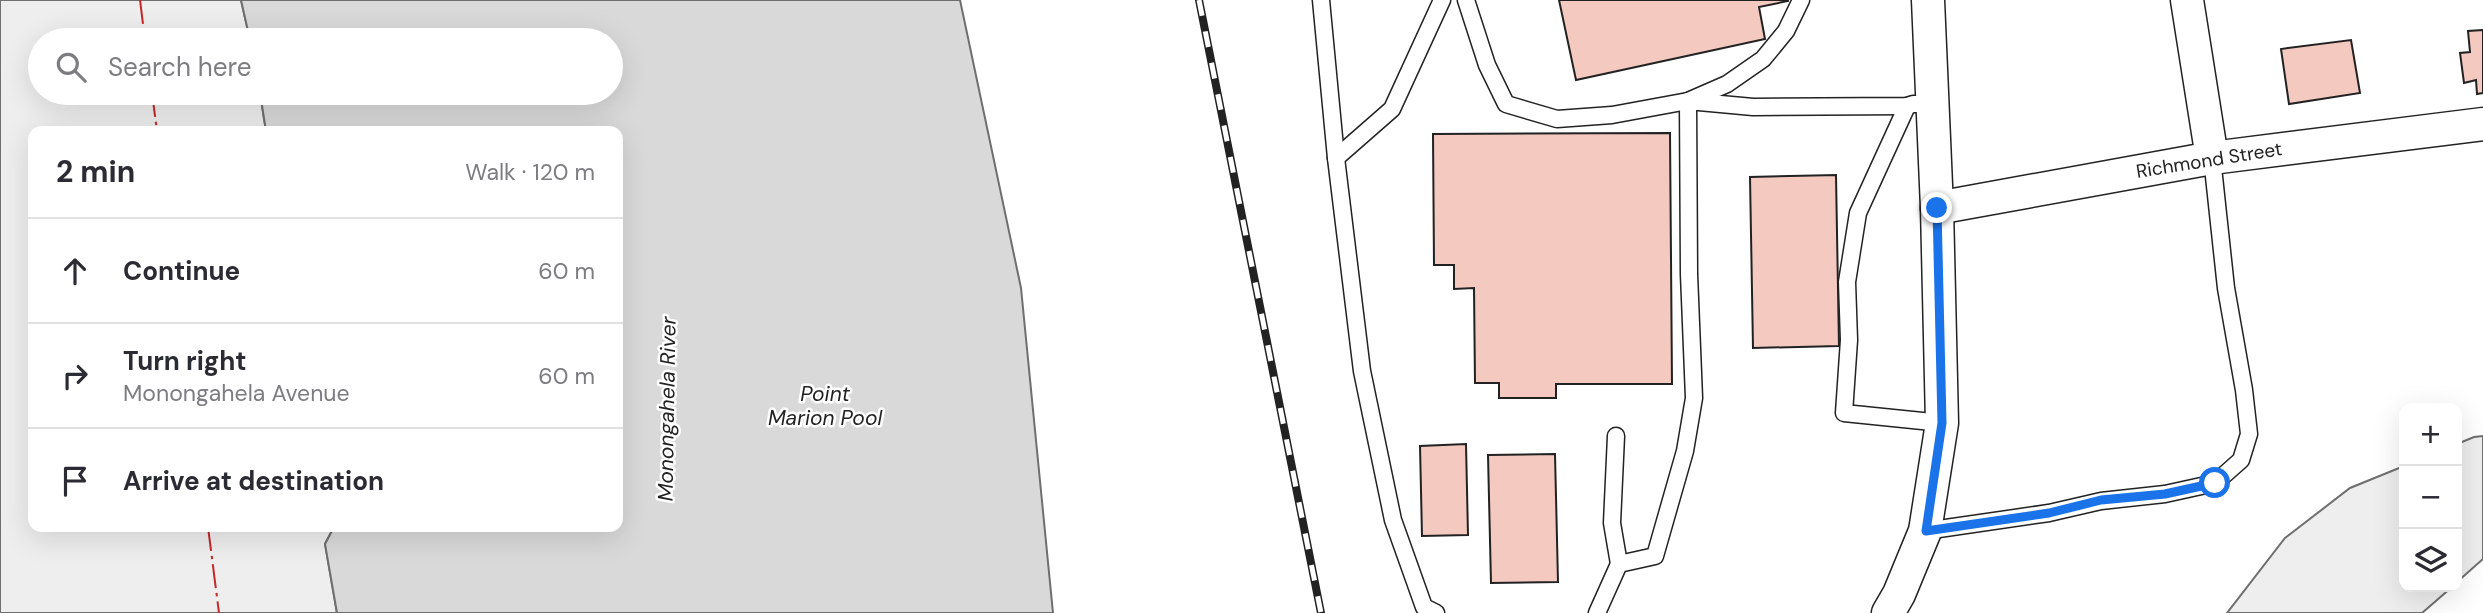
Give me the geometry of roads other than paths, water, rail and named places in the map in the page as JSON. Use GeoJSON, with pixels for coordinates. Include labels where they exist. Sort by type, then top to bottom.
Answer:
{"type":"FeatureCollection","features":[{"type":"Feature","properties":{"kind":"street"},"geometry":{"type":"LineString","coordinates":[[1888,613],[1926,531],[1942,423],[1937,208],[1920,105],[1927,0]]}},
{"type":"Feature","properties":{"kind":"street"},"geometry":{"type":"LineString","coordinates":[[2187,0],[2212,158]]}},
{"type":"Feature","properties":{"kind":"street","name":"Richmond Street"},"geometry":{"type":"LineString","coordinates":[[1937,208],[2212,158],[2483,124]]}},
{"type":"Feature","properties":{"kind":"lane"},"geometry":{"type":"LineString","coordinates":[[1321,0],[1336,158],[1362,371],[1393,520],[1424,607],[1436,613]]}},
{"type":"Feature","properties":{"kind":"lane"},"geometry":{"type":"LineString","coordinates":[[1336,158],[1392,109],[1442,0]]}},
{"type":"Feature","properties":{"kind":"lane"},"geometry":{"type":"LineString","coordinates":[[1466,0],[1487,65],[1506,104],[1557,119],[1612,115],[1688,102],[1753,107],[1920,105]]}},
{"type":"Feature","properties":{"kind":"lane"},"geometry":{"type":"LineString","coordinates":[[1688,102],[1727,84],[1763,59],[1786,31],[1801,0]]}},
{"type":"Feature","properties":{"kind":"lane"},"geometry":{"type":"LineString","coordinates":[[1619,565],[1656,556],[1685,452],[1694,398],[1689,274],[1688,102]]}},
{"type":"Feature","properties":{"kind":"lane"},"geometry":{"type":"LineString","coordinates":[[1920,105],[1858,212],[1847,282],[1850,340],[1844,413],[1942,423]]}},
{"type":"Feature","properties":{"kind":"lane"},"geometry":{"type":"LineString","coordinates":[[1926,531],[2049,513],[2101,500],[2165,494],[2215,483],[2241,460],[2249,434],[2244,390],[2225,288],[2212,158]]}},
{"type":"Feature","properties":{"kind":"lane"},"geometry":{"type":"LineString","coordinates":[[1597,613],[1619,565],[1612,523],[1616,436]]}},
{"type":"Feature","properties":{"kind":"water","name":"Point Marion Pool"},"geometry":{"type":"Polygon","coordinates":[[[241,0],[960,0],[1021,288],[1053,613],[337,613],[325,544],[331,532],[623,532],[623,126],[265,126],[262,105],[623,105],[623,28],[247,28],[241,0]]]}},
{"type":"Feature","properties":{"kind":"railway"},"geometry":{"type":"LineString","coordinates":[[1199,0],[1321,613]]}},
{"type":"Feature","properties":{"kind":"water label","name":"Monongahela River"},"geometry":{"type":"Point","coordinates":[667,409]}}]}
